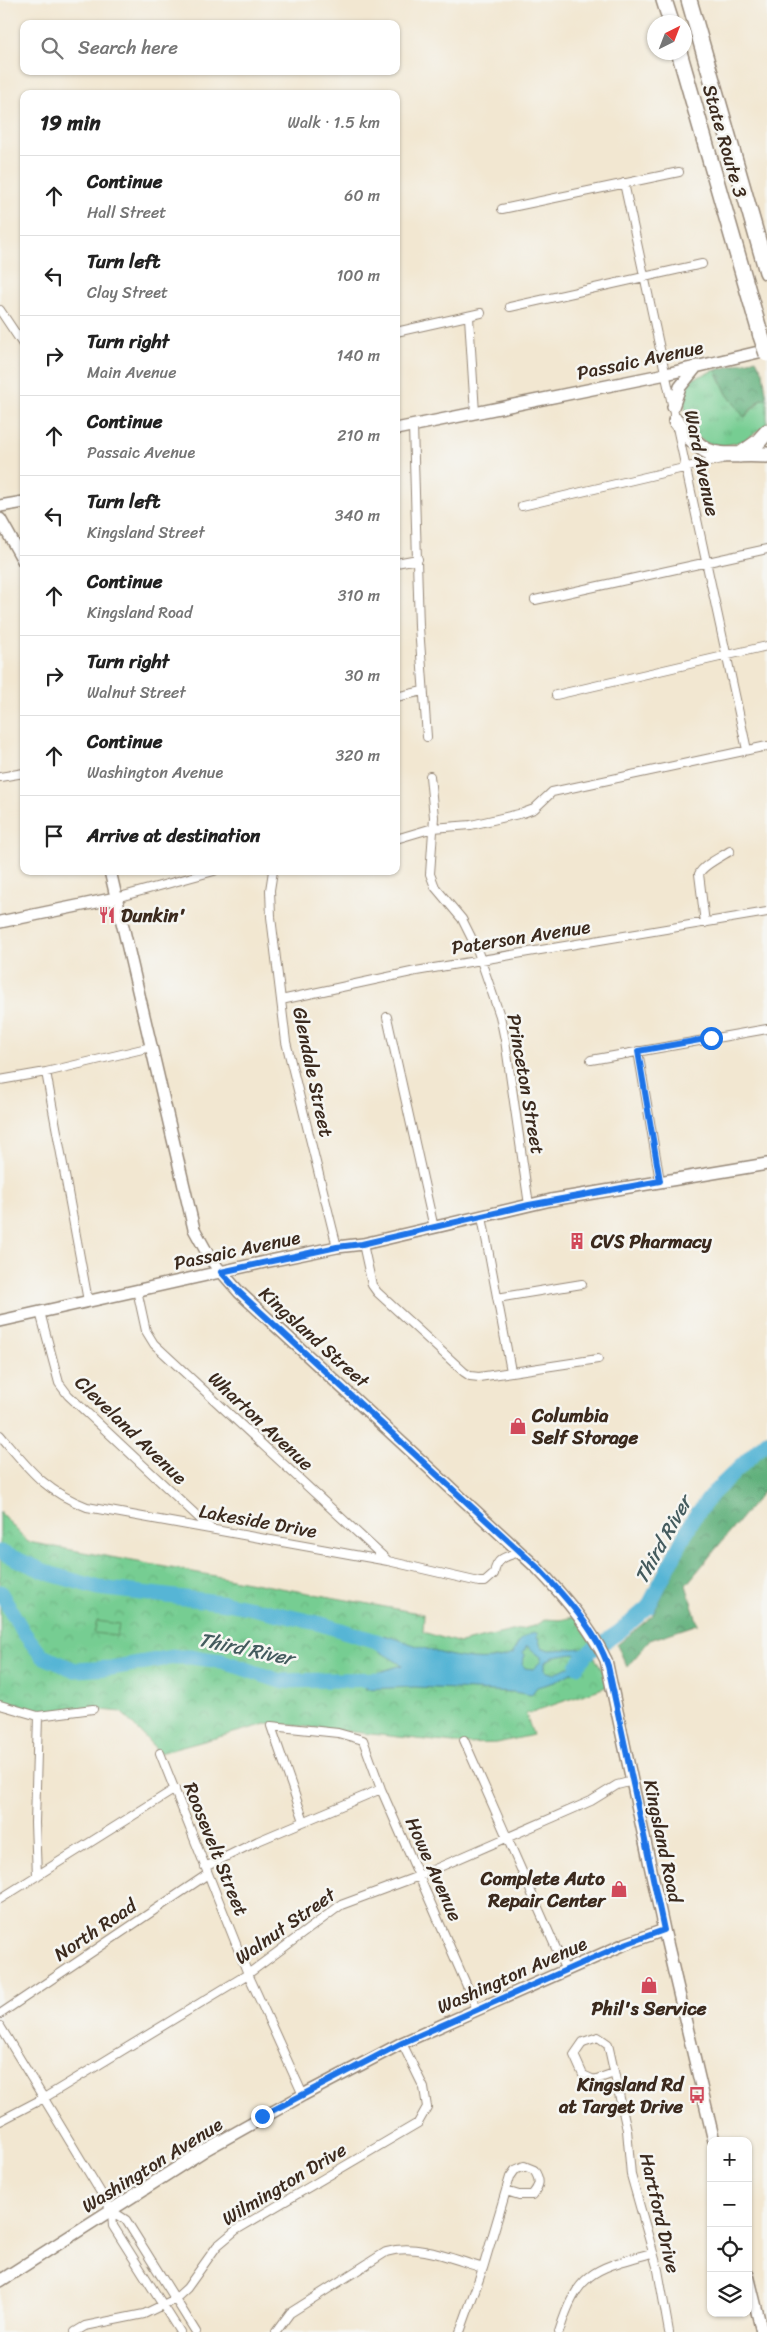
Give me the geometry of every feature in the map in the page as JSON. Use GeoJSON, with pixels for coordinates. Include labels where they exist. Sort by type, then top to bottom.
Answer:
{"type":"FeatureCollection","features":[{"type":"Feature","properties":{"kind":"highway"},"geometry":{"type":"LineString","coordinates":[[664,0],[669,15]]}},
{"type":"Feature","properties":{"kind":"highway","name":"State Route 3"},"geometry":{"type":"LineString","coordinates":[[689,0],[767,272]]}},
{"type":"Feature","properties":{"kind":"highway","name":"State Route 3"},"geometry":{"type":"LineString","coordinates":[[681,60],[767,354]]}},
{"type":"Feature","properties":{"kind":"highway"},"geometry":{"type":"LineString","coordinates":[[674,414],[691,441],[702,449],[718,455],[767,455]]}},
{"type":"Feature","properties":{"kind":"highway"},"geometry":{"type":"LineString","coordinates":[[740,455],[757,443],[767,432]]}},
{"type":"Feature","properties":{"kind":"main road","name":"Passaic Avenue"},"geometry":{"type":"LineString","coordinates":[[400,428],[666,374],[767,350]]}},
{"type":"Feature","properties":{"kind":"main road"},"geometry":{"type":"LineString","coordinates":[[674,414],[680,387],[697,366]]}},
{"type":"Feature","properties":{"kind":"main road"},"geometry":{"type":"LineString","coordinates":[[0,506],[20,503]]}},
{"type":"Feature","properties":{"kind":"main road"},"geometry":{"type":"LineString","coordinates":[[0,519],[20,555]]}},
{"type":"Feature","properties":{"kind":"main road","name":"Kingsland Street"},"geometry":{"type":"LineString","coordinates":[[111,875],[194,1229],[211,1260],[239,1292],[538,1568]]}},
{"type":"Feature","properties":{"kind":"main road"},"geometry":{"type":"LineString","coordinates":[[0,922],[116,898]]}},
{"type":"Feature","properties":{"kind":"main road","name":"Passaic Avenue"},"geometry":{"type":"LineString","coordinates":[[0,1321],[337,1247],[362,1244],[529,1205],[767,1164]]}},
{"type":"Feature","properties":{"kind":"main road","name":"Kingsland Road"},"geometry":{"type":"LineString","coordinates":[[538,1568],[566,1600],[596,1641],[610,1676],[664,1930],[713,2137]]}},
{"type":"Feature","properties":{"kind":"main road","name":"Washington Avenue"},"geometry":{"type":"LineString","coordinates":[[0,2281],[205,2150],[303,2094],[402,2043],[625,1944],[664,1930]]}},
{"type":"Feature","properties":{"kind":"main road"},"geometry":{"type":"LineString","coordinates":[[752,2291],[762,2332]]}},
{"type":"Feature","properties":{"kind":"street"},"geometry":{"type":"LineString","coordinates":[[502,209],[679,172]]}},
{"type":"Feature","properties":{"kind":"street","name":"Ward Avenue"},"geometry":{"type":"LineString","coordinates":[[624,183],[747,750]]}},
{"type":"Feature","properties":{"kind":"street"},"geometry":{"type":"LineString","coordinates":[[510,307],[702,264]]}},
{"type":"Feature","properties":{"kind":"street"},"geometry":{"type":"LineString","coordinates":[[0,310],[20,340]]}},
{"type":"Feature","properties":{"kind":"street"},"geometry":{"type":"LineString","coordinates":[[400,331],[481,314]]}},
{"type":"Feature","properties":{"kind":"street"},"geometry":{"type":"LineString","coordinates":[[469,317],[475,413]]}},
{"type":"Feature","properties":{"kind":"street"},"geometry":{"type":"LineString","coordinates":[[413,426],[422,691],[427,736]]}},
{"type":"Feature","properties":{"kind":"street"},"geometry":{"type":"LineString","coordinates":[[522,506],[740,455]]}},
{"type":"Feature","properties":{"kind":"street"},"geometry":{"type":"LineString","coordinates":[[536,600],[767,549]]}},
{"type":"Feature","properties":{"kind":"street"},"geometry":{"type":"LineString","coordinates":[[400,562],[418,559]]}},
{"type":"Feature","properties":{"kind":"street"},"geometry":{"type":"LineString","coordinates":[[556,695],[767,646]]}},
{"type":"Feature","properties":{"kind":"street"},"geometry":{"type":"LineString","coordinates":[[400,696],[422,691]]}},
{"type":"Feature","properties":{"kind":"street"},"geometry":{"type":"LineString","coordinates":[[400,838],[434,828],[471,825],[523,813],[534,809],[552,792],[578,788],[767,746]]}},
{"type":"Feature","properties":{"kind":"street"},"geometry":{"type":"LineString","coordinates":[[0,777],[20,774]]}},
{"type":"Feature","properties":{"kind":"street","name":"Princeton Street"},"geometry":{"type":"LineString","coordinates":[[430,776],[434,828],[429,862],[430,874],[436,887],[466,926],[481,959],[500,1016],[529,1205]]}},
{"type":"Feature","properties":{"kind":"street"},"geometry":{"type":"LineString","coordinates":[[705,923],[698,874],[703,866],[730,851]]}},
{"type":"Feature","properties":{"kind":"street"},"geometry":{"type":"LineString","coordinates":[[116,898],[199,875]]}},
{"type":"Feature","properties":{"kind":"street","name":"Glendale Street"},"geometry":{"type":"LineString","coordinates":[[272,875],[270,890],[271,917],[286,1042],[337,1247]]}},
{"type":"Feature","properties":{"kind":"street","name":"Paterson Avenue"},"geometry":{"type":"LineString","coordinates":[[281,1000],[416,970],[767,912]]}},
{"type":"Feature","properties":{"kind":"street"},"geometry":{"type":"LineString","coordinates":[[387,1017],[434,1228]]}},
{"type":"Feature","properties":{"kind":"street"},"geometry":{"type":"LineString","coordinates":[[591,1060],[767,1029]]}},
{"type":"Feature","properties":{"kind":"street"},"geometry":{"type":"LineString","coordinates":[[0,1080],[46,1072],[151,1047]]}},
{"type":"Feature","properties":{"kind":"street"},"geometry":{"type":"LineString","coordinates":[[638,1051],[660,1181]]}},
{"type":"Feature","properties":{"kind":"street"},"geometry":{"type":"LineString","coordinates":[[46,1072],[88,1301]]}},
{"type":"Feature","properties":{"kind":"street"},"geometry":{"type":"LineString","coordinates":[[482,1217],[511,1371]]}},
{"type":"Feature","properties":{"kind":"street"},"geometry":{"type":"LineString","coordinates":[[362,1244],[372,1285],[376,1292],[470,1376],[479,1377],[598,1359]]}},
{"type":"Feature","properties":{"kind":"street"},"geometry":{"type":"LineString","coordinates":[[497,1298],[582,1284]]}},
{"type":"Feature","properties":{"kind":"street","name":"Wharton Avenue"},"geometry":{"type":"LineString","coordinates":[[137,1290],[146,1331],[154,1344],[388,1561]]}},
{"type":"Feature","properties":{"kind":"street","name":"Cleveland Avenue"},"geometry":{"type":"LineString","coordinates":[[40,1312],[59,1383],[68,1395],[211,1529]]}},
{"type":"Feature","properties":{"kind":"street","name":"Lakeside Drive"},"geometry":{"type":"LineString","coordinates":[[0,1435],[38,1479],[66,1499],[87,1507],[388,1561],[479,1582],[485,1582],[494,1574],[495,1567],[500,1558],[521,1552]]}},
{"type":"Feature","properties":{"kind":"street"},"geometry":{"type":"LineString","coordinates":[[0,1705],[38,1716],[93,1709]]}},
{"type":"Feature","properties":{"kind":"street"},"geometry":{"type":"LineString","coordinates":[[37,1876],[35,1823],[38,1716]]}},
{"type":"Feature","properties":{"kind":"street","name":"Howe Avenue"},"geometry":{"type":"LineString","coordinates":[[304,1821],[271,1726],[338,1733],[364,1740],[381,1789],[477,2009]]}},
{"type":"Feature","properties":{"kind":"street"},"geometry":{"type":"LineString","coordinates":[[464,1740],[566,1970]]}},
{"type":"Feature","properties":{"kind":"street","name":"Roosevelt Street"},"geometry":{"type":"LineString","coordinates":[[160,1753],[248,1974],[303,2094]]}},
{"type":"Feature","properties":{"kind":"street","name":"Walnut Street"},"geometry":{"type":"LineString","coordinates":[[0,2121],[44,2098],[248,1974],[341,1905],[420,1876],[591,1801],[614,1787],[633,1781]]}},
{"type":"Feature","properties":{"kind":"street","name":"North Road"},"geometry":{"type":"LineString","coordinates":[[0,2014],[206,1870],[258,1840],[381,1789]]}},
{"type":"Feature","properties":{"kind":"street"},"geometry":{"type":"LineString","coordinates":[[0,1899],[175,1790]]}},
{"type":"Feature","properties":{"kind":"street"},"geometry":{"type":"LineString","coordinates":[[0,2026],[112,2211],[126,2220],[196,2332]]}},
{"type":"Feature","properties":{"kind":"street"},"geometry":{"type":"LineString","coordinates":[[598,2037],[608,2044],[614,2073],[594,2080],[584,2075],[574,2055],[583,2042],[598,2037]]}},
{"type":"Feature","properties":{"kind":"street","name":"Wilmington Drive"},"geometry":{"type":"LineString","coordinates":[[75,2332],[85,2326],[144,2314],[175,2299],[187,2288],[217,2246],[236,2230],[418,2123],[427,2107],[424,2088],[402,2043]]}},
{"type":"Feature","properties":{"kind":"street","name":"Hartford Drive"},"geometry":{"type":"LineString","coordinates":[[614,2073],[627,2130],[631,2175],[652,2253],[669,2332]]}},
{"type":"Feature","properties":{"kind":"street"},"geometry":{"type":"LineString","coordinates":[[460,2332],[483,2268],[510,2177],[515,2170],[524,2166],[534,2170],[540,2179],[539,2187],[532,2195],[519,2195],[506,2191]]}},
{"type":"Feature","properties":{"kind":"street"},"geometry":{"type":"LineString","coordinates":[[112,2211],[113,2226],[180,2332]]}},
{"type":"Feature","properties":{"kind":"street"},"geometry":{"type":"LineString","coordinates":[[276,2332],[290,2314],[386,2252],[399,2248],[417,2250],[483,2268]]}},
{"type":"Feature","properties":{"kind":"street"},"geometry":{"type":"LineString","coordinates":[[559,2332],[578,2286],[596,2271],[652,2253]]}},
{"type":"Feature","properties":{"kind":"green space"},"geometry":{"type":"Polygon","coordinates":[[[756,359],[763,372],[767,399],[761,399],[744,417],[727,394],[716,370],[756,359]]]}},
{"type":"Feature","properties":{"kind":"green space"},"geometry":{"type":"Polygon","coordinates":[[[716,370],[727,394],[745,417],[762,399],[767,399],[767,424],[746,440],[724,446],[705,443],[692,432],[682,396],[692,379],[716,370]]]}},
{"type":"Feature","properties":{"kind":"green space"},"geometry":{"type":"Polygon","coordinates":[[[767,1433],[767,1487],[686,1585],[698,1624],[650,1640],[627,1667],[617,1645],[652,1616],[713,1493],[767,1433]]]}},
{"type":"Feature","properties":{"kind":"green space"},"geometry":{"type":"Polygon","coordinates":[[[0,1512],[28,1542],[424,1614],[423,1632],[460,1643],[538,1625],[545,1619],[560,1620],[578,1616],[596,1641],[588,1647],[612,1685],[526,1714],[533,1735],[497,1743],[463,1744],[270,1723],[160,1753],[121,1712],[93,1709],[39,1716],[0,1704],[0,1512]]]}},
{"type":"Feature","properties":{"kind":"green space"},"geometry":{"type":"Polygon","coordinates":[[[97,1621],[119,1624],[117,1636],[94,1633],[97,1621]]]}},
{"type":"Feature","properties":{"kind":"water"},"geometry":{"type":"Polygon","coordinates":[[[534,1632],[538,1634],[536,1637],[538,1637],[541,1647],[549,1650],[587,1648],[591,1656],[578,1669],[555,1682],[537,1687],[531,1695],[513,1692],[415,1687],[365,1689],[376,1673],[402,1665],[379,1651],[384,1635],[448,1655],[481,1659],[513,1654],[518,1643],[534,1632]],[[527,1646],[523,1652],[525,1655],[522,1664],[525,1668],[533,1669],[541,1661],[541,1657],[527,1646]],[[574,1654],[554,1657],[545,1662],[545,1671],[554,1674],[575,1663],[579,1656],[574,1654]]]}},
{"type":"Feature","properties":{"kind":"waterway","name":"Third River"},"geometry":{"type":"LineString","coordinates":[[577,1666],[586,1654],[619,1632],[648,1607],[693,1519],[713,1493],[767,1441]]}},
{"type":"Feature","properties":{"kind":"waterway","name":"Third River"},"geometry":{"type":"LineString","coordinates":[[0,1552],[51,1574],[99,1588],[227,1603],[257,1609],[321,1624],[379,1642],[398,1653]]}},
{"type":"Feature","properties":{"kind":"waterway","name":"Third River"},"geometry":{"type":"LineString","coordinates":[[0,1592],[24,1633],[42,1656],[75,1670],[111,1668],[174,1657],[191,1657],[222,1661],[280,1681],[391,1679]]}},
{"type":"Feature","properties":{"kind":"place","name":"Dunkin'"},"geometry":{"type":"Point","coordinates":[107,915]}},
{"type":"Feature","properties":{"kind":"place","name":"CVS Pharmacy"},"geometry":{"type":"Point","coordinates":[577,1241]}},
{"type":"Feature","properties":{"kind":"place","name":"Columbia Self Storage"},"geometry":{"type":"Point","coordinates":[518,1426]}},
{"type":"Feature","properties":{"kind":"place","name":"Complete Auto Repair Center"},"geometry":{"type":"Point","coordinates":[619,1889]}},
{"type":"Feature","properties":{"kind":"place","name":"Phil's Service"},"geometry":{"type":"Point","coordinates":[649,1985]}},
{"type":"Feature","properties":{"kind":"place","name":"Kingsland Rd at Target Drive"},"geometry":{"type":"Point","coordinates":[697,2095]}},
{"type":"Feature","properties":{"kind":"route"},"geometry":{"type":"LineString","coordinates":[[262,2116],[402,2043],[625,1944],[664,1930],[608,1666],[596,1641],[554,1584],[538,1568],[239,1292],[221,1272],[337,1247],[362,1244],[529,1205],[660,1181],[638,1051],[711,1038]]}}]}
